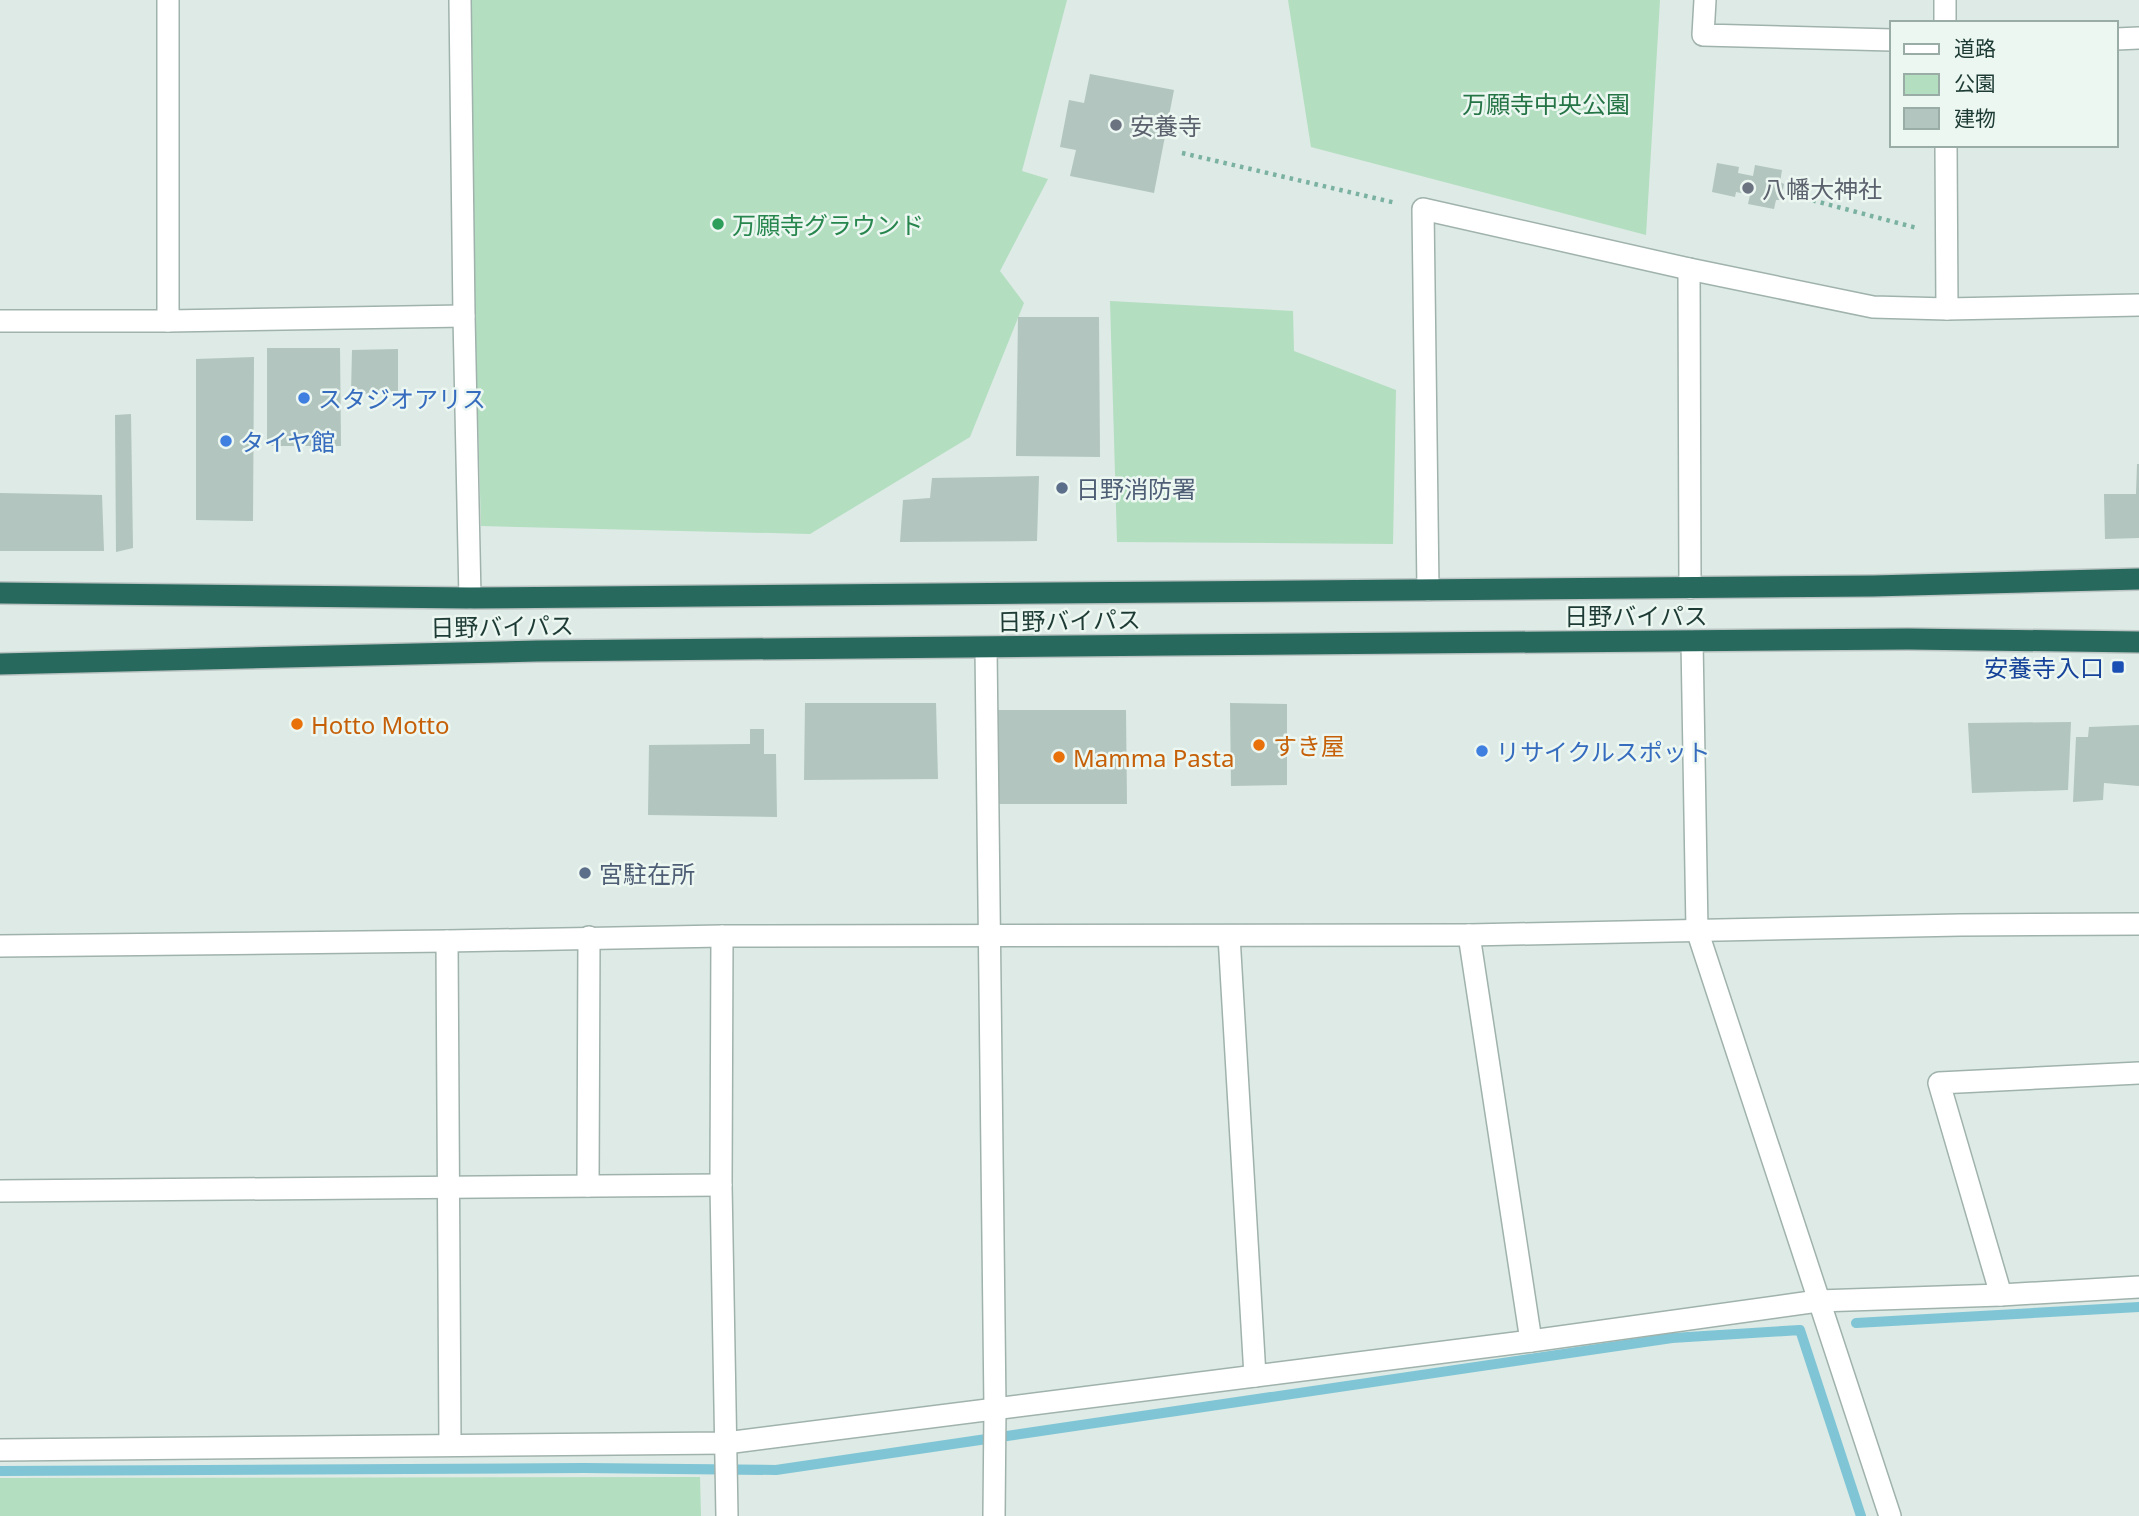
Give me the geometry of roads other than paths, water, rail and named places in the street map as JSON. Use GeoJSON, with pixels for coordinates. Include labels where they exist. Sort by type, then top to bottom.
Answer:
{"type":"FeatureCollection","features":[{"type":"Feature","properties":{"kind":"highway","name":"日野バイパス"},"geometry":{"type":"LineString","coordinates":[[0,593],[470,598],[1690,588],[1952,585],[2139,579]]}},
{"type":"Feature","properties":{"kind":"highway","name":"日野バイパス"},"geometry":{"type":"LineString","coordinates":[[0,664],[537,651],[1908,639],[2139,642]]}},
{"type":"Feature","properties":{"kind":"street"},"geometry":{"type":"LineString","coordinates":[[168,0],[168,320]]}},
{"type":"Feature","properties":{"kind":"street"},"geometry":{"type":"LineString","coordinates":[[460,0],[470,598]]}},
{"type":"Feature","properties":{"kind":"street"},"geometry":{"type":"LineString","coordinates":[[1705,0],[1703,35],[1890,40]]}},
{"type":"Feature","properties":{"kind":"street"},"geometry":{"type":"LineString","coordinates":[[1945,0],[1945,21]]}},
{"type":"Feature","properties":{"kind":"street"},"geometry":{"type":"LineString","coordinates":[[2118,39],[2139,38]]}},
{"type":"Feature","properties":{"kind":"street"},"geometry":{"type":"LineString","coordinates":[[1946,147],[1947,309]]}},
{"type":"Feature","properties":{"kind":"street"},"geometry":{"type":"LineString","coordinates":[[1428,590],[1423,209],[1873,307],[1947,309],[2139,305]]}},
{"type":"Feature","properties":{"kind":"street"},"geometry":{"type":"LineString","coordinates":[[1689,269],[1690,588]]}},
{"type":"Feature","properties":{"kind":"street"},"geometry":{"type":"LineString","coordinates":[[0,321],[464,316]]}},
{"type":"Feature","properties":{"kind":"street"},"geometry":{"type":"LineString","coordinates":[[1692,641],[1697,930],[1890,1516]]}},
{"type":"Feature","properties":{"kind":"street"},"geometry":{"type":"LineString","coordinates":[[986,648],[994,1516]]}},
{"type":"Feature","properties":{"kind":"street"},"geometry":{"type":"LineString","coordinates":[[0,946],[722,936],[1469,935],[2139,924]]}},
{"type":"Feature","properties":{"kind":"street"},"geometry":{"type":"LineString","coordinates":[[1469,935],[1531,1341]]}},
{"type":"Feature","properties":{"kind":"street"},"geometry":{"type":"LineString","coordinates":[[722,936],[721,1185],[727,1516]]}},
{"type":"Feature","properties":{"kind":"street"},"geometry":{"type":"LineString","coordinates":[[1229,936],[1255,1376]]}},
{"type":"Feature","properties":{"kind":"street"},"geometry":{"type":"LineString","coordinates":[[589,937],[589,1186]]}},
{"type":"Feature","properties":{"kind":"street"},"geometry":{"type":"LineString","coordinates":[[447,941],[450,1444]]}},
{"type":"Feature","properties":{"kind":"street"},"geometry":{"type":"LineString","coordinates":[[2001,1295],[1939,1083],[2139,1073]]}},
{"type":"Feature","properties":{"kind":"street"},"geometry":{"type":"LineString","coordinates":[[0,1191],[721,1185]]}},
{"type":"Feature","properties":{"kind":"street"},"geometry":{"type":"LineString","coordinates":[[0,1450],[726,1443],[1531,1341],[1818,1301],[2139,1287]]}},
{"type":"Feature","properties":{"kind":"waterway"},"geometry":{"type":"LineString","coordinates":[[1856,1323],[2139,1307]]}},
{"type":"Feature","properties":{"kind":"waterway"},"geometry":{"type":"LineString","coordinates":[[0,1471],[584,1468],[776,1470],[1672,1338],[1800,1330],[1861,1516]]}},
{"type":"Feature","properties":{"kind":"place","name":"安養寺"},"geometry":{"type":"Point","coordinates":[1116,125]}},
{"type":"Feature","properties":{"kind":"place","name":"八幡大神社"},"geometry":{"type":"Point","coordinates":[1748,188]}},
{"type":"Feature","properties":{"kind":"place","name":"万願寺グラウンド"},"geometry":{"type":"Point","coordinates":[718,224]}},
{"type":"Feature","properties":{"kind":"place","name":"スタジオアリス"},"geometry":{"type":"Point","coordinates":[304,398]}},
{"type":"Feature","properties":{"kind":"place","name":"タイヤ館"},"geometry":{"type":"Point","coordinates":[226,441]}},
{"type":"Feature","properties":{"kind":"place","name":"日野消防署"},"geometry":{"type":"Point","coordinates":[1062,488]}},
{"type":"Feature","properties":{"kind":"place","name":"安養寺入口"},"geometry":{"type":"Point","coordinates":[2118,667]}},
{"type":"Feature","properties":{"kind":"place","name":"Hotto Motto"},"geometry":{"type":"Point","coordinates":[297,724]}},
{"type":"Feature","properties":{"kind":"place","name":"すき屋"},"geometry":{"type":"Point","coordinates":[1259,745]}},
{"type":"Feature","properties":{"kind":"place","name":"リサイクルスポット"},"geometry":{"type":"Point","coordinates":[1482,751]}},
{"type":"Feature","properties":{"kind":"place","name":"Mamma Pasta"},"geometry":{"type":"Point","coordinates":[1059,757]}},
{"type":"Feature","properties":{"kind":"place","name":"宮駐在所"},"geometry":{"type":"Point","coordinates":[585,873]}},
{"type":"Feature","properties":{"kind":"park label","name":"万願寺中央公園"},"geometry":{"type":"Point","coordinates":[1546,103]}}]}
